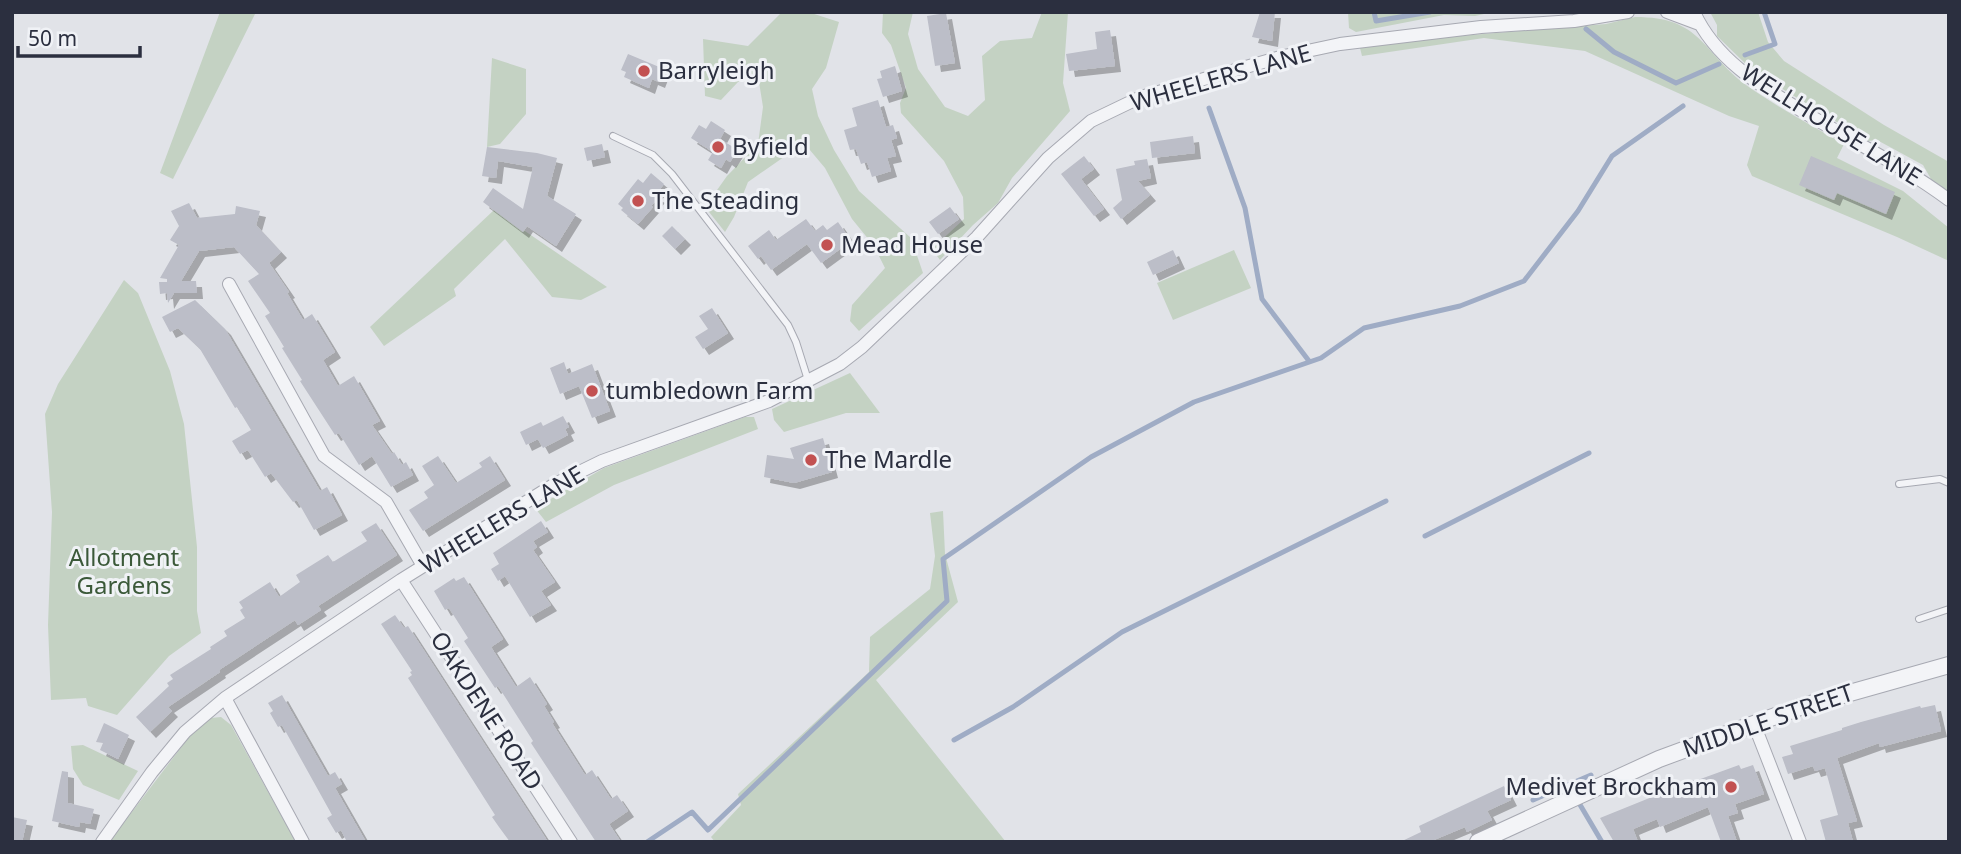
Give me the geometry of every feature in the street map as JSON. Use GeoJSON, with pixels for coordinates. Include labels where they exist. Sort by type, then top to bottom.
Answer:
{"type":"FeatureCollection","features":[{"type":"Feature","properties":{"kind":"street","name":"WHEELERS LANE"},"geometry":{"type":"LineString","coordinates":[[102,842],[152,772],[185,732],[225,698],[401,580],[555,484],[602,461],[769,401],[841,364],[977,237],[1048,158],[1091,121],[1141,97],[1284,56],[1340,44],[1481,27],[1574,21],[1628,12]]}},
{"type":"Feature","properties":{"kind":"street"},"geometry":{"type":"LineString","coordinates":[[1667,12],[1696,18]]}},
{"type":"Feature","properties":{"kind":"street","name":"WELLHOUSE LANE"},"geometry":{"type":"LineString","coordinates":[[1696,18],[1725,57],[1758,84],[1949,200]]}},
{"type":"Feature","properties":{"kind":"street"},"geometry":{"type":"LineString","coordinates":[[229,284],[324,456],[386,502],[423,566]]}},
{"type":"Feature","properties":{"kind":"street","name":"OAKDENE ROAD"},"geometry":{"type":"LineString","coordinates":[[401,580],[571,842]]}},
{"type":"Feature","properties":{"kind":"street","name":"MIDDLE STREET"},"geometry":{"type":"LineString","coordinates":[[1478,842],[1659,760],[1754,724],[1808,704],[1949,665]]}},
{"type":"Feature","properties":{"kind":"street"},"geometry":{"type":"LineString","coordinates":[[225,698],[303,842]]}},
{"type":"Feature","properties":{"kind":"street"},"geometry":{"type":"LineString","coordinates":[[1754,724],[1800,842]]}},
{"type":"Feature","properties":{"kind":"lane"},"geometry":{"type":"LineString","coordinates":[[612,136],[653,155],[673,174],[788,325],[809,382]]}},
{"type":"Feature","properties":{"kind":"lane"},"geometry":{"type":"LineString","coordinates":[[1899,484],[1940,479],[1949,483]]}},
{"type":"Feature","properties":{"kind":"lane"},"geometry":{"type":"LineString","coordinates":[[1919,619],[1949,609]]}},
{"type":"Feature","properties":{"kind":"green space"},"geometry":{"type":"Polygon","coordinates":[[[220,12],[256,12],[173,179],[160,173],[220,12]]]}},
{"type":"Feature","properties":{"kind":"green space"},"geometry":{"type":"Polygon","coordinates":[[[782,12],[808,12],[839,22],[826,68],[812,89],[818,116],[834,150],[859,191],[911,238],[923,273],[859,331],[850,321],[852,305],[885,268],[874,246],[852,219],[825,168],[804,143],[748,182],[725,232],[705,207],[727,176],[758,144],[763,107],[759,82],[738,82],[721,100],[705,96],[703,39],[748,46],[782,12]]]}},
{"type":"Feature","properties":{"kind":"green space"},"geometry":{"type":"Polygon","coordinates":[[[883,12],[913,12],[908,34],[918,69],[945,107],[968,116],[985,100],[982,56],[1000,41],[1032,38],[1042,12],[1068,12],[1063,83],[1070,111],[1012,178],[998,203],[940,260],[932,249],[964,219],[963,197],[944,161],[901,113],[900,103],[906,88],[891,45],[882,33],[883,12]]]}},
{"type":"Feature","properties":{"kind":"green space"},"geometry":{"type":"Polygon","coordinates":[[[1348,12],[1493,12],[1475,16],[1444,15],[1356,32],[1349,28],[1348,12]]]}},
{"type":"Feature","properties":{"kind":"green space"},"geometry":{"type":"Polygon","coordinates":[[[1710,12],[1758,12],[1768,42],[1784,61],[1884,125],[1949,162],[1949,192],[1931,179],[1923,165],[1877,140],[1868,141],[1753,71],[1717,36],[1717,25],[1710,12]]]}},
{"type":"Feature","properties":{"kind":"green space"},"geometry":{"type":"Polygon","coordinates":[[[1635,17],[1674,23],[1688,30],[1746,85],[1844,144],[1837,158],[1903,191],[1949,228],[1949,261],[1752,176],[1747,165],[1759,126],[1729,116],[1585,51],[1484,38],[1362,56],[1360,48],[1411,40],[1606,24],[1635,17]]]}},
{"type":"Feature","properties":{"kind":"green space"},"geometry":{"type":"Polygon","coordinates":[[[492,58],[526,69],[526,114],[500,144],[487,147],[492,58]]]}},
{"type":"Feature","properties":{"kind":"green space"},"geometry":{"type":"Polygon","coordinates":[[[494,210],[607,287],[581,300],[552,297],[505,239],[454,289],[456,296],[384,346],[370,327],[494,210]]]}},
{"type":"Feature","properties":{"kind":"green space"},"geometry":{"type":"Polygon","coordinates":[[[1234,250],[1251,288],[1173,320],[1157,283],[1234,250]]]}},
{"type":"Feature","properties":{"kind":"green space","name":"Allotment Gardens"},"geometry":{"type":"Polygon","coordinates":[[[124,280],[138,293],[170,371],[184,424],[197,547],[197,611],[201,633],[169,656],[117,715],[88,706],[86,698],[51,700],[48,625],[52,512],[45,414],[58,384],[124,280]]]}},
{"type":"Feature","properties":{"kind":"green space"},"geometry":{"type":"Polygon","coordinates":[[[850,373],[880,413],[846,413],[784,432],[774,420],[772,409],[850,373]]]}},
{"type":"Feature","properties":{"kind":"green space"},"geometry":{"type":"Polygon","coordinates":[[[745,417],[754,417],[758,429],[614,485],[546,522],[535,508],[604,468],[745,417]]]}},
{"type":"Feature","properties":{"kind":"green space"},"geometry":{"type":"Polygon","coordinates":[[[943,511],[945,554],[958,602],[876,680],[1006,842],[715,842],[711,837],[741,805],[738,794],[869,672],[870,637],[930,589],[935,556],[930,513],[943,511]]]}},
{"type":"Feature","properties":{"kind":"green space"},"geometry":{"type":"Polygon","coordinates":[[[221,717],[231,725],[296,842],[109,842],[189,737],[211,718],[221,717]]]}},
{"type":"Feature","properties":{"kind":"green space"},"geometry":{"type":"Polygon","coordinates":[[[83,745],[138,771],[119,800],[83,785],[73,769],[71,746],[83,745]]]}},
{"type":"Feature","properties":{"kind":"building"},"geometry":{"type":"Polygon","coordinates":[[[1260,12],[1275,12],[1272,41],[1252,37],[1260,12]]]}},
{"type":"Feature","properties":{"kind":"building"},"geometry":{"type":"Polygon","coordinates":[[[946,13],[955,63],[935,66],[927,16],[946,13]]]}},
{"type":"Feature","properties":{"kind":"building"},"geometry":{"type":"Polygon","coordinates":[[[1110,30],[1115,66],[1069,71],[1066,54],[1097,49],[1095,32],[1110,30]]]}},
{"type":"Feature","properties":{"kind":"building","name":"Barryleigh"},"geometry":{"type":"Polygon","coordinates":[[[628,54],[664,69],[659,82],[652,79],[649,88],[624,77],[626,72],[621,70],[628,54]]]}},
{"type":"Feature","properties":{"kind":"building"},"geometry":{"type":"Polygon","coordinates":[[[895,66],[902,91],[883,97],[877,79],[882,78],[880,71],[895,66]]]}},
{"type":"Feature","properties":{"kind":"building"},"geometry":{"type":"Polygon","coordinates":[[[878,100],[886,127],[893,125],[897,138],[891,140],[896,156],[887,158],[891,171],[872,177],[867,162],[861,164],[856,149],[850,150],[844,130],[857,126],[852,108],[878,100]]]}},
{"type":"Feature","properties":{"kind":"building","name":"Byfield"},"geometry":{"type":"Polygon","coordinates":[[[711,121],[725,130],[720,139],[738,150],[730,162],[726,159],[721,168],[708,160],[713,152],[691,138],[699,125],[706,129],[711,121]]]}},
{"type":"Feature","properties":{"kind":"building"},"geometry":{"type":"Polygon","coordinates":[[[1193,136],[1195,153],[1152,158],[1150,142],[1193,136]]]}},
{"type":"Feature","properties":{"kind":"building"},"geometry":{"type":"Polygon","coordinates":[[[602,144],[605,157],[587,161],[584,148],[602,144]]]}},
{"type":"Feature","properties":{"kind":"building"},"geometry":{"type":"Polygon","coordinates":[[[487,147],[557,158],[547,196],[576,214],[556,246],[527,226],[523,232],[483,202],[493,188],[523,209],[533,167],[498,161],[496,178],[482,176],[487,147]]]}},
{"type":"Feature","properties":{"kind":"building"},"geometry":{"type":"Polygon","coordinates":[[[1084,156],[1094,169],[1081,179],[1104,209],[1094,216],[1061,174],[1084,156]]]}},
{"type":"Feature","properties":{"kind":"building"},"geometry":{"type":"Polygon","coordinates":[[[1811,156],[1895,192],[1886,214],[1837,193],[1834,200],[1799,185],[1811,156]]]}},
{"type":"Feature","properties":{"kind":"building"},"geometry":{"type":"Polygon","coordinates":[[[1147,159],[1151,178],[1138,181],[1150,195],[1121,219],[1113,208],[1122,200],[1116,169],[1147,159]]]}},
{"type":"Feature","properties":{"kind":"building","name":"The Steading"},"geometry":{"type":"Polygon","coordinates":[[[651,173],[664,184],[655,195],[659,197],[651,206],[653,207],[638,224],[621,210],[623,208],[618,204],[638,179],[643,183],[651,173]]]}},
{"type":"Feature","properties":{"kind":"building"},"geometry":{"type":"Polygon","coordinates":[[[189,203],[197,218],[235,214],[236,206],[260,211],[256,225],[281,252],[269,263],[289,292],[287,293],[303,320],[312,314],[335,352],[323,360],[338,386],[354,376],[380,421],[372,425],[392,454],[394,452],[402,465],[406,462],[413,475],[391,487],[372,456],[359,465],[339,433],[335,435],[300,381],[302,380],[265,316],[270,313],[248,281],[259,274],[234,247],[199,251],[181,281],[196,281],[197,293],[174,293],[168,303],[167,293],[160,294],[159,282],[167,282],[167,279],[160,278],[179,245],[170,240],[179,226],[171,211],[189,203]]]}},
{"type":"Feature","properties":{"kind":"building"},"geometry":{"type":"Polygon","coordinates":[[[950,207],[959,219],[938,234],[929,222],[950,207]]]}},
{"type":"Feature","properties":{"kind":"building","name":"Mead House"},"geometry":{"type":"Polygon","coordinates":[[[806,219],[815,231],[823,225],[827,230],[838,222],[851,241],[821,263],[807,244],[771,270],[761,256],[758,259],[748,246],[769,230],[776,240],[806,219]]]}},
{"type":"Feature","properties":{"kind":"building"},"geometry":{"type":"Polygon","coordinates":[[[672,226],[685,239],[675,249],[662,236],[672,226]]]}},
{"type":"Feature","properties":{"kind":"building"},"geometry":{"type":"Polygon","coordinates":[[[1173,250],[1179,263],[1153,275],[1147,262],[1173,250]]]}},
{"type":"Feature","properties":{"kind":"building"},"geometry":{"type":"Polygon","coordinates":[[[195,300],[225,329],[320,491],[327,487],[342,515],[314,530],[297,500],[293,502],[271,473],[265,477],[248,450],[240,454],[232,441],[251,430],[200,349],[178,328],[170,332],[162,317],[195,300]]]}},
{"type":"Feature","properties":{"kind":"building"},"geometry":{"type":"Polygon","coordinates":[[[712,308],[728,333],[703,349],[695,337],[708,329],[699,316],[712,308]]]}},
{"type":"Feature","properties":{"kind":"building","name":"tumbledown Farm"},"geometry":{"type":"Polygon","coordinates":[[[564,362],[568,374],[592,364],[610,411],[592,418],[579,386],[560,394],[550,368],[564,362]]]}},
{"type":"Feature","properties":{"kind":"building"},"geometry":{"type":"Polygon","coordinates":[[[563,416],[569,427],[565,429],[568,435],[543,448],[538,439],[526,445],[520,432],[541,422],[543,426],[563,416]]]}},
{"type":"Feature","properties":{"kind":"building","name":"The Mardle"},"geometry":{"type":"Polygon","coordinates":[[[823,438],[832,472],[794,483],[764,477],[767,455],[794,459],[790,448],[823,438]]]}},
{"type":"Feature","properties":{"kind":"building"},"geometry":{"type":"Polygon","coordinates":[[[438,456],[456,483],[482,467],[479,463],[490,456],[505,480],[423,531],[409,510],[428,498],[424,492],[434,485],[422,466],[438,456]]]}},
{"type":"Feature","properties":{"kind":"building"},"geometry":{"type":"Polygon","coordinates":[[[541,521],[548,532],[533,541],[537,547],[533,550],[555,582],[541,591],[551,605],[530,617],[505,576],[498,581],[491,569],[499,564],[493,553],[541,521]]]}},
{"type":"Feature","properties":{"kind":"building"},"geometry":{"type":"Polygon","coordinates":[[[376,523],[397,555],[318,606],[321,610],[298,625],[295,620],[219,670],[220,672],[168,707],[172,711],[150,732],[136,717],[169,686],[167,683],[173,679],[170,675],[211,649],[210,647],[227,636],[224,631],[245,618],[239,602],[270,582],[279,597],[300,582],[296,575],[328,555],[333,562],[367,541],[361,532],[376,523]]]}},
{"type":"Feature","properties":{"kind":"building"},"geometry":{"type":"Polygon","coordinates":[[[464,577],[503,639],[491,647],[516,687],[530,677],[547,704],[544,706],[554,722],[552,723],[585,775],[592,770],[611,799],[617,795],[628,811],[609,824],[621,842],[596,842],[531,743],[533,741],[498,686],[495,688],[464,641],[468,638],[449,608],[445,610],[434,591],[454,578],[456,581],[464,577]]]}},
{"type":"Feature","properties":{"kind":"building"},"geometry":{"type":"Polygon","coordinates":[[[395,615],[404,628],[408,626],[548,842],[510,842],[492,817],[495,815],[408,678],[412,671],[381,624],[395,615]]]}},
{"type":"Feature","properties":{"kind":"building"},"geometry":{"type":"Polygon","coordinates":[[[282,695],[328,776],[335,772],[342,784],[335,788],[366,842],[347,842],[341,830],[336,833],[327,818],[332,815],[282,725],[278,727],[270,713],[273,711],[268,703],[282,695]]]}},
{"type":"Feature","properties":{"kind":"building"},"geometry":{"type":"Polygon","coordinates":[[[1935,705],[1941,731],[1880,747],[1879,743],[1837,758],[1857,821],[1848,823],[1853,842],[1826,842],[1820,820],[1838,815],[1825,768],[1815,771],[1813,766],[1788,774],[1782,757],[1793,754],[1790,746],[1861,722],[1920,706],[1935,705]]]}},
{"type":"Feature","properties":{"kind":"building"},"geometry":{"type":"Polygon","coordinates":[[[104,723],[129,735],[118,759],[100,750],[103,743],[96,742],[104,723]]]}},
{"type":"Feature","properties":{"kind":"building"},"geometry":{"type":"Polygon","coordinates":[[[1739,765],[1741,769],[1753,765],[1764,794],[1735,804],[1738,813],[1728,816],[1737,842],[1721,842],[1708,807],[1660,827],[1657,819],[1633,829],[1638,842],[1614,842],[1600,818],[1694,780],[1739,765]]]}},
{"type":"Feature","properties":{"kind":"building"},"geometry":{"type":"Polygon","coordinates":[[[62,771],[68,772],[68,803],[94,809],[90,824],[80,822],[79,827],[52,821],[62,771]]]}},
{"type":"Feature","properties":{"kind":"building"},"geometry":{"type":"Polygon","coordinates":[[[1504,786],[1511,800],[1487,811],[1492,820],[1467,832],[1465,827],[1429,842],[1400,842],[1421,832],[1419,826],[1504,786]]]}},
{"type":"Feature","properties":{"kind":"building"},"geometry":{"type":"Polygon","coordinates":[[[12,817],[27,820],[22,842],[12,842],[12,817]]]}},
{"type":"Feature","properties":{"kind":"waterway"},"geometry":{"type":"LineString","coordinates":[[1374,12],[1376,21],[1430,12]]}},
{"type":"Feature","properties":{"kind":"waterway"},"geometry":{"type":"LineString","coordinates":[[1745,55],[1775,44],[1764,12]]}},
{"type":"Feature","properties":{"kind":"waterway"},"geometry":{"type":"LineString","coordinates":[[1586,29],[1614,52],[1676,83],[1719,64]]}},
{"type":"Feature","properties":{"kind":"waterway"},"geometry":{"type":"LineString","coordinates":[[647,842],[692,812],[708,830],[947,601],[943,559],[1091,457],[1194,402],[1321,358],[1364,328],[1460,306],[1524,281],[1578,211],[1612,156],[1683,106]]}},
{"type":"Feature","properties":{"kind":"waterway"},"geometry":{"type":"LineString","coordinates":[[1209,108],[1245,208],[1262,299],[1309,361]]}},
{"type":"Feature","properties":{"kind":"waterway"},"geometry":{"type":"LineString","coordinates":[[1425,536],[1589,453]]}},
{"type":"Feature","properties":{"kind":"waterway"},"geometry":{"type":"LineString","coordinates":[[954,740],[1013,707],[1122,632],[1386,501]]}},
{"type":"Feature","properties":{"kind":"waterway"},"geometry":{"type":"LineString","coordinates":[[1533,800],[1591,775]]}},
{"type":"Feature","properties":{"kind":"waterway"},"geometry":{"type":"LineString","coordinates":[[1579,803],[1602,842]]}},
{"type":"Feature","properties":{"kind":"place","name":"Barryleigh"},"geometry":{"type":"Point","coordinates":[644,71]}},
{"type":"Feature","properties":{"kind":"place","name":"Byfield"},"geometry":{"type":"Point","coordinates":[718,147]}},
{"type":"Feature","properties":{"kind":"place","name":"The Steading"},"geometry":{"type":"Point","coordinates":[638,201]}},
{"type":"Feature","properties":{"kind":"place","name":"Mead House"},"geometry":{"type":"Point","coordinates":[827,245]}},
{"type":"Feature","properties":{"kind":"place","name":"tumbledown Farm"},"geometry":{"type":"Point","coordinates":[592,391]}},
{"type":"Feature","properties":{"kind":"place","name":"The Mardle"},"geometry":{"type":"Point","coordinates":[811,460]}},
{"type":"Feature","properties":{"kind":"place","name":"Medivet Brockham"},"geometry":{"type":"Point","coordinates":[1731,787]}}]}
